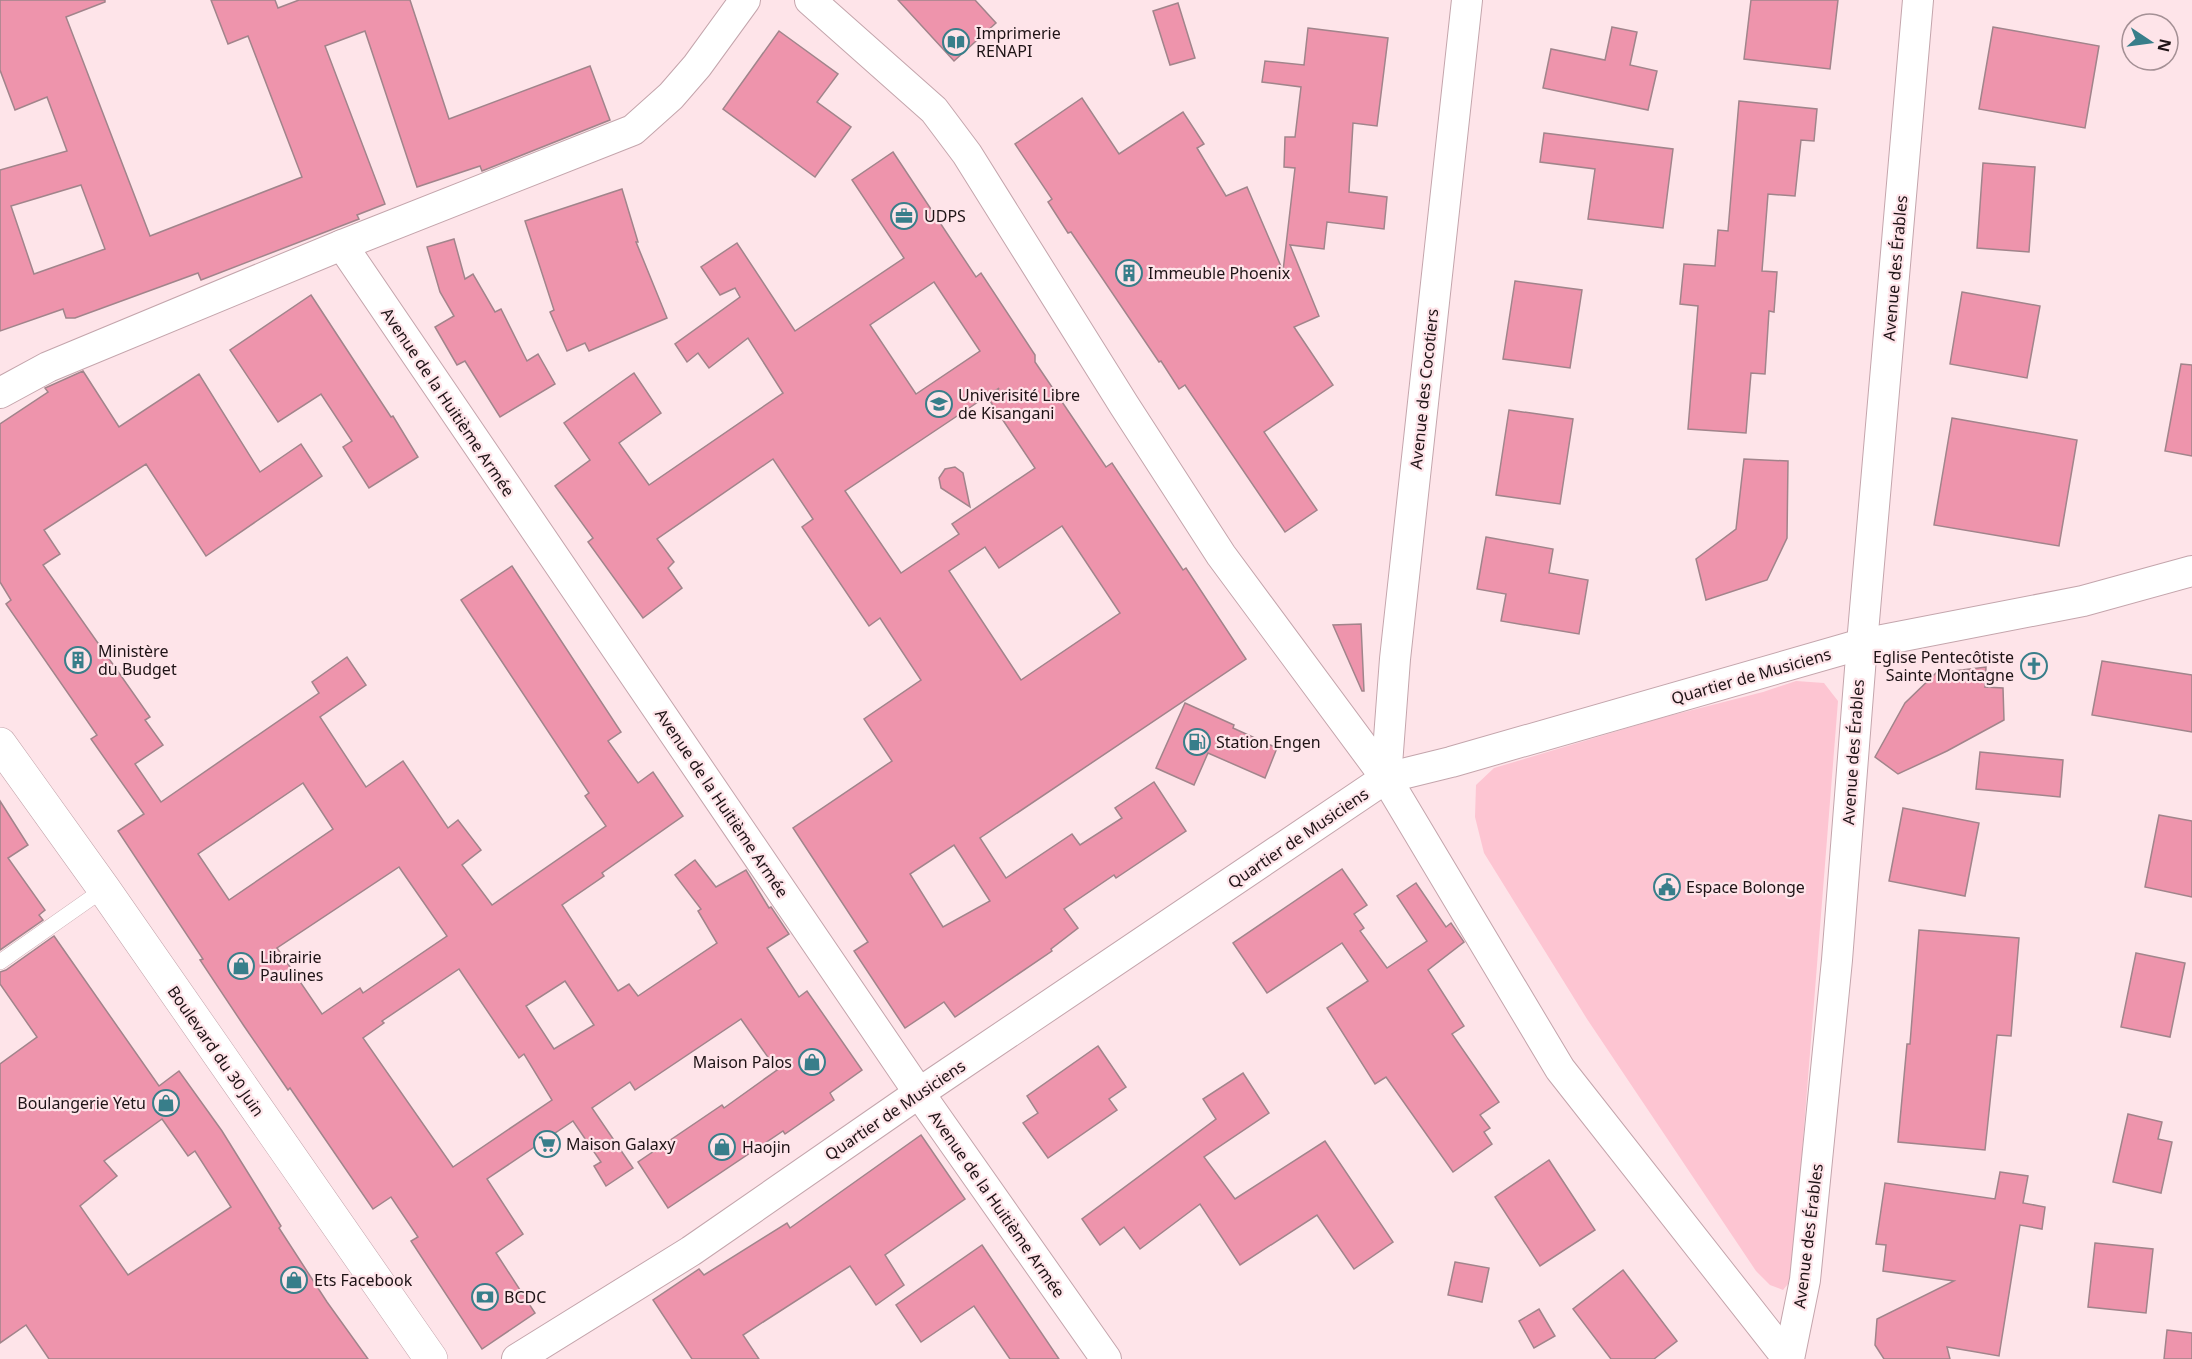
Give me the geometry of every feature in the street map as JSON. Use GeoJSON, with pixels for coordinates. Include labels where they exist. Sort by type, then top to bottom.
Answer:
{"type":"FeatureCollection","features":[{"type":"Feature","properties":{"kind":"street"},"geometry":{"type":"LineString","coordinates":[[0,393],[48,367],[342,245],[633,130],[671,96],[697,66],[746,0]]}},
{"type":"Feature","properties":{"kind":"street"},"geometry":{"type":"LineString","coordinates":[[810,0],[934,110],[967,154],[1221,555],[1386,778],[1560,1069],[1788,1359]]}},
{"type":"Feature","properties":{"kind":"street","name":"Avenue des Cocotiers"},"geometry":{"type":"LineString","coordinates":[[1386,778],[1395,659],[1467,0]]}},
{"type":"Feature","properties":{"kind":"street","name":"Avenue des Érables"},"geometry":{"type":"LineString","coordinates":[[1788,1359],[1805,1280],[1837,960],[1918,0]]}},
{"type":"Feature","properties":{"kind":"street","name":"Avenue de la Huitième Armée"},"geometry":{"type":"LineString","coordinates":[[342,245],[919,1093],[1106,1359]]}},
{"type":"Feature","properties":{"kind":"street","name":"Quartier de Musiciens"},"geometry":{"type":"LineString","coordinates":[[517,1359],[691,1251],[919,1093],[1386,778],[1451,762],[1862,644],[2083,601],[2192,571]]}},
{"type":"Feature","properties":{"kind":"street","name":"Boulevard du 30 Juin"},"geometry":{"type":"LineString","coordinates":[[0,744],[104,889],[430,1359]]}},
{"type":"Feature","properties":{"kind":"lane"},"geometry":{"type":"LineString","coordinates":[[0,962],[104,889]]}},
{"type":"Feature","properties":{"kind":"shaded area"},"geometry":{"type":"Polygon","coordinates":[[[1796,681],[1824,683],[1838,701],[1792,1279],[1783,1290],[1770,1285],[1756,1271],[1587,1019],[1484,853],[1475,817],[1476,785],[1494,768],[1661,718],[1763,692],[1796,681]]]}},
{"type":"Feature","properties":{"kind":"building"},"geometry":{"type":"Polygon","coordinates":[[[0,0],[105,0],[105,2],[66,17],[150,236],[302,177],[248,36],[228,44],[211,0],[275,0],[278,8],[299,0],[410,0],[449,119],[590,66],[610,120],[482,171],[480,166],[417,187],[365,31],[325,46],[385,204],[357,215],[359,219],[201,280],[198,273],[75,318],[66,318],[63,309],[0,331],[0,170],[67,151],[47,97],[15,110],[0,70],[0,0]],[[81,185],[11,206],[34,274],[105,249],[81,185]]]}},
{"type":"Feature","properties":{"kind":"building","name":"Imprimerie RENAPI"},"geometry":{"type":"Polygon","coordinates":[[[898,0],[975,0],[996,23],[954,61],[898,0]]]}},
{"type":"Feature","properties":{"kind":"building"},"geometry":{"type":"Polygon","coordinates":[[[1751,0],[1838,0],[1830,69],[1744,59],[1751,0]]]}},
{"type":"Feature","properties":{"kind":"building"},"geometry":{"type":"Polygon","coordinates":[[[1178,3],[1195,58],[1170,65],[1153,11],[1178,3]]]}},
{"type":"Feature","properties":{"kind":"building"},"geometry":{"type":"Polygon","coordinates":[[[1612,27],[1637,32],[1630,65],[1657,71],[1648,110],[1543,88],[1551,49],[1605,60],[1612,27]]]}},
{"type":"Feature","properties":{"kind":"building"},"geometry":{"type":"Polygon","coordinates":[[[1993,27],[2099,46],[2085,128],[1979,109],[1993,27]]]}},
{"type":"Feature","properties":{"kind":"building"},"geometry":{"type":"Polygon","coordinates":[[[1308,28],[1388,38],[1377,126],[1353,123],[1349,192],[1387,197],[1384,229],[1327,222],[1324,249],[1290,245],[1319,316],[1294,327],[1333,385],[1264,432],[1317,510],[1285,532],[1185,385],[1179,389],[1071,232],[1068,233],[1048,202],[1052,199],[1015,144],[1082,98],[1119,154],[1183,112],[1204,144],[1197,148],[1226,196],[1247,187],[1283,271],[1295,168],[1284,167],[1285,137],[1295,137],[1301,87],[1262,82],[1265,61],[1304,65],[1308,28]]]}},
{"type":"Feature","properties":{"kind":"building"},"geometry":{"type":"Polygon","coordinates":[[[779,31],[838,74],[817,102],[851,127],[815,177],[723,109],[779,31]]]}},
{"type":"Feature","properties":{"kind":"building"},"geometry":{"type":"Polygon","coordinates":[[[1739,101],[1817,109],[1814,141],[1801,140],[1795,196],[1768,194],[1762,271],[1777,272],[1774,312],[1769,311],[1765,374],[1751,373],[1746,433],[1688,429],[1698,306],[1680,304],[1684,264],[1715,266],[1718,230],[1728,231],[1739,101]]]}},
{"type":"Feature","properties":{"kind":"building"},"geometry":{"type":"Polygon","coordinates":[[[1544,133],[1673,149],[1663,228],[1588,219],[1595,169],[1540,162],[1544,133]]]}},
{"type":"Feature","properties":{"kind":"building"},"geometry":{"type":"Polygon","coordinates":[[[893,152],[976,277],[981,273],[1035,355],[1035,362],[1106,467],[1112,463],[1183,570],[1186,568],[1246,659],[980,838],[1006,878],[1072,834],[1080,845],[1122,818],[1115,808],[1154,782],[1186,831],[1116,878],[1114,875],[1064,909],[1078,928],[1051,949],[1052,951],[955,1017],[944,1002],[905,1028],[854,951],[868,942],[793,828],[892,761],[864,719],[921,680],[880,618],[869,626],[802,527],[813,519],[773,459],[657,539],[674,562],[668,568],[682,588],[643,618],[588,542],[593,538],[555,486],[590,460],[564,423],[634,373],[661,413],[619,443],[649,485],[783,393],[748,338],[709,368],[698,353],[687,362],[675,344],[740,297],[735,288],[720,295],[701,267],[737,243],[795,331],[904,258],[852,180],[893,152]],[[934,282],[870,325],[916,394],[980,351],[934,282]],[[999,388],[845,491],[901,573],[959,534],[952,524],[1035,468],[990,401],[999,388]],[[1062,526],[999,568],[985,547],[949,571],[1021,680],[1120,613],[1062,526]],[[954,845],[910,874],[943,927],[990,901],[954,845]]]}},
{"type":"Feature","properties":{"kind":"building"},"geometry":{"type":"Polygon","coordinates":[[[1983,163],[2035,167],[2029,252],[1977,248],[1983,163]]]}},
{"type":"Feature","properties":{"kind":"building"},"geometry":{"type":"Polygon","coordinates":[[[622,189],[638,242],[636,242],[667,318],[589,351],[585,343],[567,351],[550,312],[554,310],[525,221],[622,189]]]}},
{"type":"Feature","properties":{"kind":"building"},"geometry":{"type":"Polygon","coordinates":[[[454,239],[465,279],[473,274],[495,312],[501,309],[527,361],[538,354],[555,384],[500,417],[465,361],[457,365],[435,327],[454,316],[440,292],[427,247],[454,239]]]}},
{"type":"Feature","properties":{"kind":"building"},"geometry":{"type":"Polygon","coordinates":[[[1515,281],[1582,290],[1570,368],[1503,359],[1515,281]]]}},
{"type":"Feature","properties":{"kind":"building"},"geometry":{"type":"Polygon","coordinates":[[[1962,292],[2040,306],[2027,378],[1950,364],[1962,292]]]}},
{"type":"Feature","properties":{"kind":"building"},"geometry":{"type":"Polygon","coordinates":[[[311,295],[418,457],[369,488],[343,447],[352,441],[321,394],[278,422],[230,350],[311,295]]]}},
{"type":"Feature","properties":{"kind":"building"},"geometry":{"type":"Polygon","coordinates":[[[2181,364],[2192,365],[2192,456],[2165,451],[2181,364]]]}},
{"type":"Feature","properties":{"kind":"building"},"geometry":{"type":"Polygon","coordinates":[[[83,371],[119,427],[199,374],[260,472],[301,444],[322,476],[206,556],[146,464],[44,530],[60,554],[43,565],[150,717],[145,720],[163,745],[135,764],[161,802],[319,693],[312,682],[347,657],[366,685],[320,717],[366,787],[403,761],[448,828],[458,820],[481,850],[462,865],[492,905],[606,826],[585,796],[589,793],[461,600],[512,566],[621,732],[608,741],[638,783],[653,772],[683,816],[602,873],[604,876],[562,905],[618,991],[629,984],[638,996],[717,943],[698,911],[701,909],[675,875],[695,860],[716,887],[746,870],[769,908],[771,907],[789,934],[767,948],[799,997],[807,991],[862,1070],[830,1093],[834,1100],[785,1134],[783,1131],[668,1208],[638,1162],[722,1105],[724,1108],[777,1070],[741,1019],[635,1090],[630,1082],[592,1108],[633,1168],[606,1186],[594,1166],[601,1162],[573,1121],[487,1179],[523,1234],[496,1253],[535,1313],[482,1349],[411,1241],[418,1237],[391,1197],[373,1209],[290,1088],[288,1090],[200,960],[203,959],[118,831],[144,814],[91,739],[97,735],[6,604],[11,600],[0,582],[0,424],[48,392],[45,388],[83,371]],[[303,783],[198,854],[229,900],[333,829],[303,783]],[[399,867],[277,948],[322,1014],[360,988],[363,993],[447,936],[399,867]],[[459,969],[382,1021],[384,1023],[363,1038],[453,1167],[552,1100],[524,1054],[519,1058],[459,969]],[[565,981],[526,1006],[554,1049],[594,1025],[565,981]]]}},
{"type":"Feature","properties":{"kind":"building"},"geometry":{"type":"Polygon","coordinates":[[[1509,410],[1573,419],[1560,504],[1496,495],[1509,410]]]}},
{"type":"Feature","properties":{"kind":"building"},"geometry":{"type":"Polygon","coordinates":[[[1952,418],[2077,440],[2059,546],[1934,525],[1952,418]]]}},
{"type":"Feature","properties":{"kind":"building"},"geometry":{"type":"Polygon","coordinates":[[[1744,459],[1788,461],[1787,538],[1767,580],[1706,600],[1696,559],[1736,529],[1744,459]]]}},
{"type":"Feature","properties":{"kind":"building"},"geometry":{"type":"Polygon","coordinates":[[[955,467],[963,473],[970,507],[941,488],[939,478],[945,469],[955,467]]]}},
{"type":"Feature","properties":{"kind":"building"},"geometry":{"type":"Polygon","coordinates":[[[1486,537],[1553,549],[1549,573],[1588,580],[1579,634],[1501,621],[1506,594],[1477,589],[1486,537]]]}},
{"type":"Feature","properties":{"kind":"building"},"geometry":{"type":"Polygon","coordinates":[[[1361,624],[1364,691],[1362,691],[1333,625],[1361,624]]]}},
{"type":"Feature","properties":{"kind":"building"},"geometry":{"type":"Polygon","coordinates":[[[2102,661],[2192,675],[2192,732],[2092,715],[2102,661]]]}},
{"type":"Feature","properties":{"kind":"building"},"geometry":{"type":"Polygon","coordinates":[[[1986,667],[1985,687],[2003,688],[2004,720],[1898,774],[1875,757],[1905,703],[1936,673],[1986,667]]]}},
{"type":"Feature","properties":{"kind":"building"},"geometry":{"type":"Polygon","coordinates":[[[1185,703],[1277,748],[1265,778],[1208,753],[1194,785],[1156,768],[1185,703]]]}},
{"type":"Feature","properties":{"kind":"building"},"geometry":{"type":"Polygon","coordinates":[[[1980,752],[2063,760],[2060,797],[1976,789],[1980,752]]]}},
{"type":"Feature","properties":{"kind":"building"},"geometry":{"type":"Polygon","coordinates":[[[0,801],[28,845],[8,858],[45,910],[39,915],[43,920],[0,950],[0,801]]]}},
{"type":"Feature","properties":{"kind":"building"},"geometry":{"type":"Polygon","coordinates":[[[1903,808],[1979,823],[1965,896],[1889,881],[1903,808]]]}},
{"type":"Feature","properties":{"kind":"building"},"geometry":{"type":"Polygon","coordinates":[[[2159,815],[2192,821],[2192,897],[2145,887],[2159,815]]]}},
{"type":"Feature","properties":{"kind":"building"},"geometry":{"type":"Polygon","coordinates":[[[1342,869],[1367,905],[1354,914],[1364,928],[1360,931],[1387,968],[1427,941],[1397,896],[1416,883],[1446,927],[1451,923],[1464,942],[1428,970],[1464,1026],[1452,1034],[1499,1102],[1480,1115],[1490,1128],[1484,1132],[1492,1144],[1453,1172],[1386,1077],[1375,1084],[1327,1008],[1368,981],[1342,943],[1267,993],[1233,943],[1342,869]]]}},
{"type":"Feature","properties":{"kind":"building"},"geometry":{"type":"Polygon","coordinates":[[[1919,930],[2019,938],[2011,1036],[1997,1035],[1985,1150],[1898,1142],[1907,1044],[1910,1044],[1919,930]]]}},
{"type":"Feature","properties":{"kind":"building"},"geometry":{"type":"Polygon","coordinates":[[[54,936],[159,1086],[179,1071],[222,1131],[281,1226],[279,1228],[327,1302],[368,1359],[49,1359],[26,1325],[0,1343],[0,1064],[37,1037],[0,984],[0,972],[54,936]],[[162,1119],[104,1161],[117,1176],[80,1206],[128,1275],[231,1207],[195,1151],[188,1156],[162,1119]]]}},
{"type":"Feature","properties":{"kind":"building"},"geometry":{"type":"Polygon","coordinates":[[[2136,953],[2185,963],[2170,1037],[2121,1027],[2136,953]]]}},
{"type":"Feature","properties":{"kind":"building"},"geometry":{"type":"Polygon","coordinates":[[[1098,1046],[1126,1087],[1109,1099],[1117,1110],[1048,1158],[1023,1123],[1038,1113],[1027,1096],[1098,1046]]]}},
{"type":"Feature","properties":{"kind":"building"},"geometry":{"type":"Polygon","coordinates":[[[1243,1073],[1269,1113],[1204,1157],[1235,1199],[1325,1141],[1393,1242],[1354,1269],[1317,1215],[1240,1265],[1200,1204],[1140,1249],[1124,1227],[1100,1245],[1082,1219],[1216,1119],[1203,1099],[1243,1073]]]}},
{"type":"Feature","properties":{"kind":"building"},"geometry":{"type":"Polygon","coordinates":[[[2128,1114],[2162,1122],[2158,1139],[2172,1142],[2161,1193],[2113,1182],[2128,1114]]]}},
{"type":"Feature","properties":{"kind":"building"},"geometry":{"type":"Polygon","coordinates":[[[921,1135],[965,1199],[885,1255],[904,1285],[876,1305],[850,1266],[743,1335],[759,1359],[692,1359],[653,1300],[699,1269],[704,1275],[787,1223],[790,1228],[921,1135]]]}},
{"type":"Feature","properties":{"kind":"building"},"geometry":{"type":"Polygon","coordinates":[[[1549,1160],[1595,1230],[1540,1266],[1495,1197],[1549,1160]]]}},
{"type":"Feature","properties":{"kind":"building"},"geometry":{"type":"Polygon","coordinates":[[[2000,1172],[2028,1176],[2023,1203],[2045,1207],[2042,1229],[2020,1225],[1999,1356],[1947,1347],[1950,1359],[1884,1359],[1875,1345],[1877,1319],[1954,1281],[1883,1271],[1886,1245],[1876,1244],[1885,1183],[1995,1199],[2000,1172]]]}},
{"type":"Feature","properties":{"kind":"building"},"geometry":{"type":"Polygon","coordinates":[[[2095,1243],[2153,1249],[2146,1313],[2088,1307],[2095,1243]]]}},
{"type":"Feature","properties":{"kind":"building"},"geometry":{"type":"Polygon","coordinates":[[[982,1245],[1059,1359],[1010,1359],[974,1306],[921,1342],[896,1305],[982,1245]]]}},
{"type":"Feature","properties":{"kind":"building"},"geometry":{"type":"Polygon","coordinates":[[[1455,1262],[1489,1268],[1482,1302],[1448,1295],[1455,1262]]]}},
{"type":"Feature","properties":{"kind":"building"},"geometry":{"type":"Polygon","coordinates":[[[1623,1270],[1677,1341],[1654,1359],[1611,1359],[1573,1309],[1623,1270]]]}},
{"type":"Feature","properties":{"kind":"building"},"geometry":{"type":"Polygon","coordinates":[[[1539,1309],[1555,1336],[1534,1348],[1519,1321],[1539,1309]]]}},
{"type":"Feature","properties":{"kind":"building"},"geometry":{"type":"Polygon","coordinates":[[[2167,1330],[2192,1333],[2192,1359],[2164,1359],[2167,1330]]]}},
{"type":"Feature","properties":{"kind":"place","name":"Imprimerie RENAPI"},"geometry":{"type":"Point","coordinates":[956,42]}},
{"type":"Feature","properties":{"kind":"place","name":"UDPS"},"geometry":{"type":"Point","coordinates":[904,216]}},
{"type":"Feature","properties":{"kind":"place","name":"Immeuble Phoenix"},"geometry":{"type":"Point","coordinates":[1129,273]}},
{"type":"Feature","properties":{"kind":"place","name":"Univerisité Libre de Kisangani"},"geometry":{"type":"Point","coordinates":[939,404]}},
{"type":"Feature","properties":{"kind":"place","name":"Ministère du Budget"},"geometry":{"type":"Point","coordinates":[78,660]}},
{"type":"Feature","properties":{"kind":"place","name":"Eglise Pentecôtiste Sainte Montagne"},"geometry":{"type":"Point","coordinates":[2034,666]}},
{"type":"Feature","properties":{"kind":"place","name":"Station Engen"},"geometry":{"type":"Point","coordinates":[1197,742]}},
{"type":"Feature","properties":{"kind":"place","name":"Espace Bolonge"},"geometry":{"type":"Point","coordinates":[1667,887]}},
{"type":"Feature","properties":{"kind":"place","name":"Librairie Paulines"},"geometry":{"type":"Point","coordinates":[241,966]}},
{"type":"Feature","properties":{"kind":"place","name":"Maison Palos"},"geometry":{"type":"Point","coordinates":[812,1062]}},
{"type":"Feature","properties":{"kind":"place","name":"Boulangerie Yetu"},"geometry":{"type":"Point","coordinates":[166,1103]}},
{"type":"Feature","properties":{"kind":"place","name":"Maison Galaxy"},"geometry":{"type":"Point","coordinates":[547,1144]}},
{"type":"Feature","properties":{"kind":"place","name":"Haojin"},"geometry":{"type":"Point","coordinates":[722,1147]}},
{"type":"Feature","properties":{"kind":"place","name":"Ets Facebook"},"geometry":{"type":"Point","coordinates":[294,1280]}},
{"type":"Feature","properties":{"kind":"place","name":"BCDC"},"geometry":{"type":"Point","coordinates":[485,1297]}}]}
